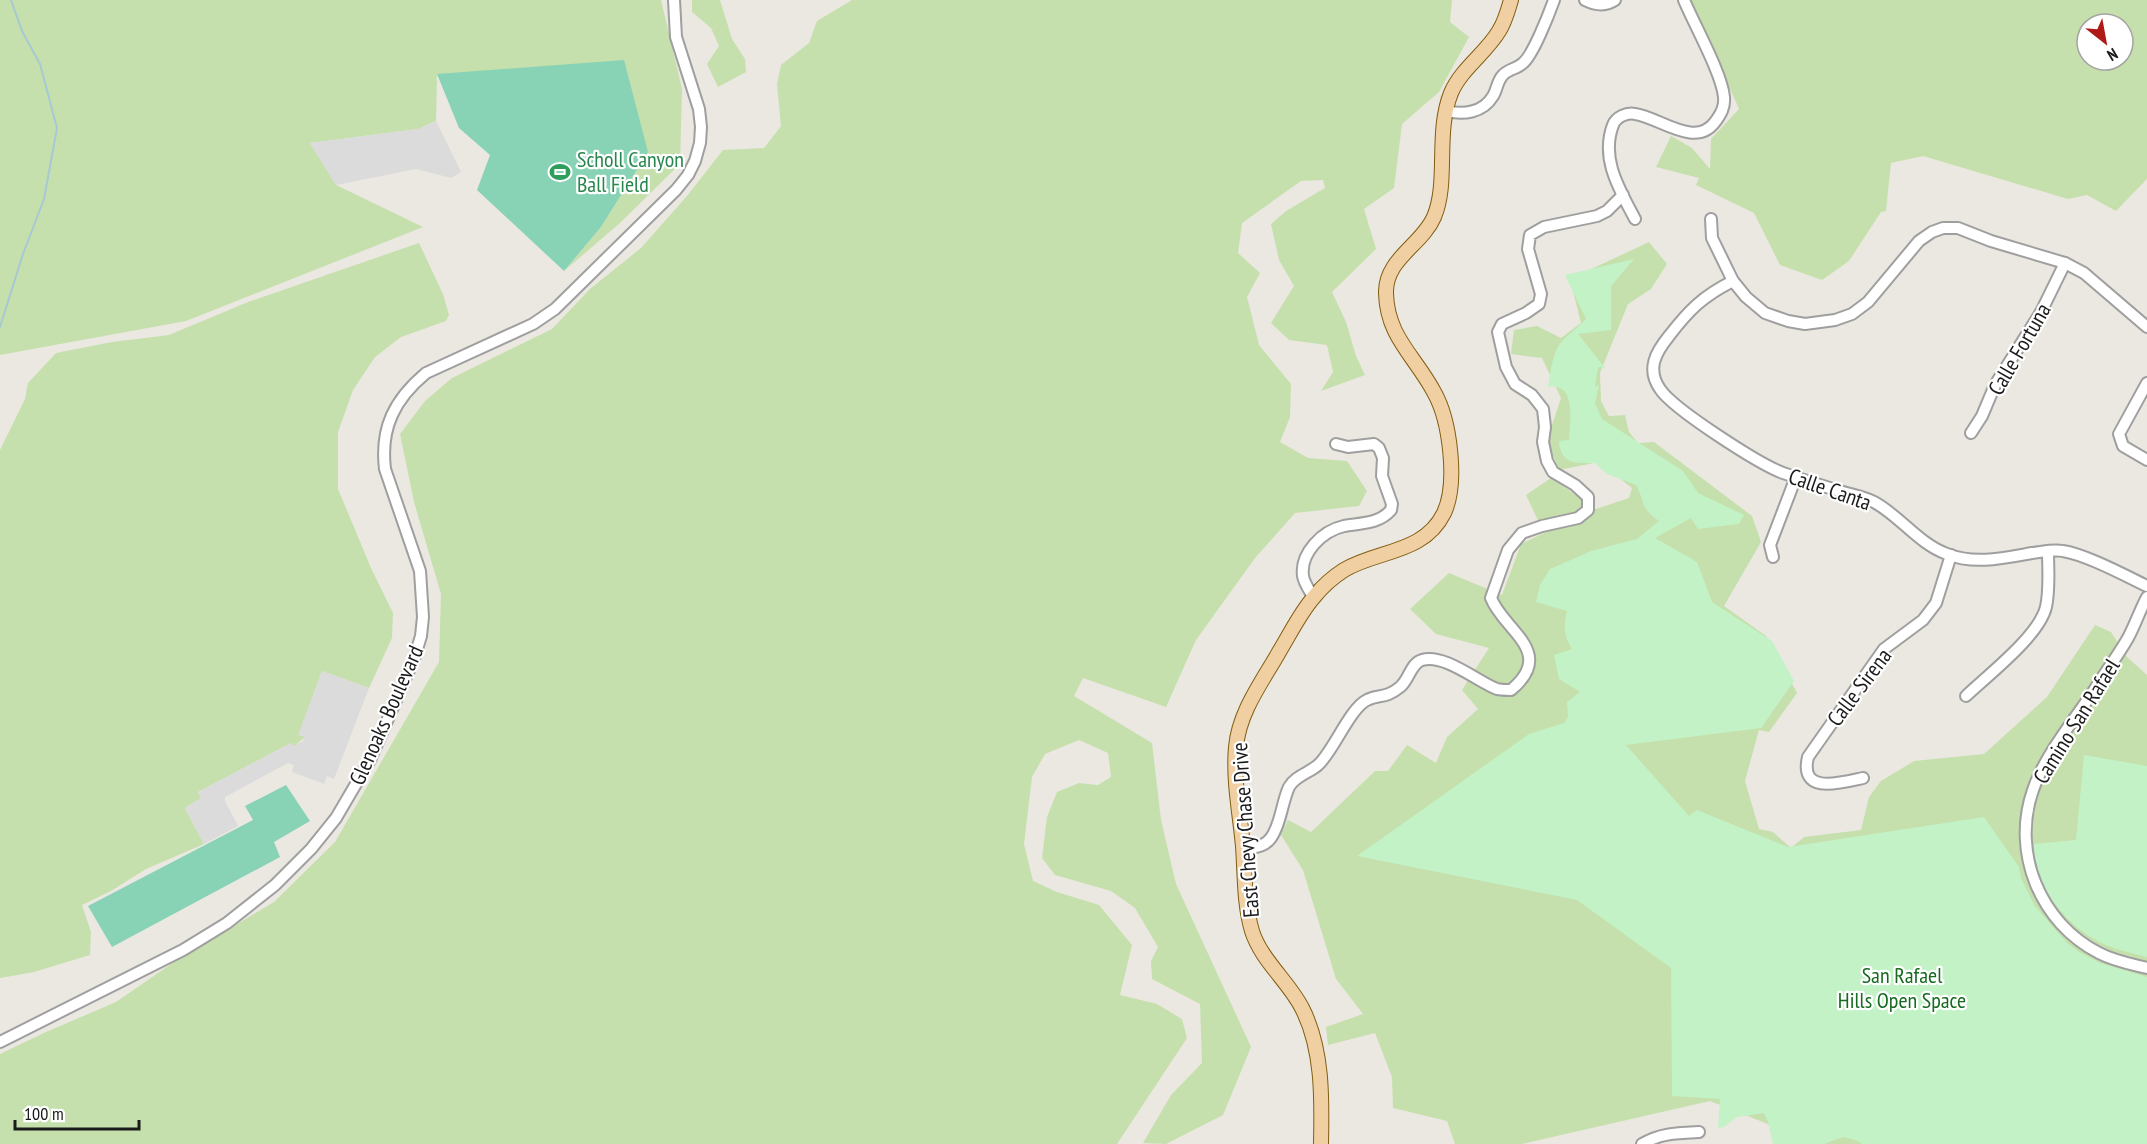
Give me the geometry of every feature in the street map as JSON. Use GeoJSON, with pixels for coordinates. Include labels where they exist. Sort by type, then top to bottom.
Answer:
{"type":"FeatureCollection","features":[{"type":"Feature","properties":{"kind":"main road","name":"East Chevy Chase Drive"},"geometry":{"type":"LineString","coordinates":[[1321,1144],[1320,1077],[1312,1032],[1302,1008],[1286,981],[1265,955],[1253,933],[1246,900],[1235,753],[1237,731],[1244,713],[1313,597],[1345,570],[1416,543],[1431,531],[1443,514],[1451,491],[1452,472],[1442,408],[1434,390],[1392,329],[1385,288],[1397,261],[1427,230],[1434,217],[1438,203],[1442,134],[1452,90],[1501,29],[1511,0]]}},
{"type":"Feature","properties":{"kind":"street","name":"Glenoaks Boulevard"},"geometry":{"type":"LineString","coordinates":[[0,1042],[183,950],[227,923],[275,885],[336,818],[370,760],[414,659],[421,636],[423,616],[420,571],[385,469],[384,435],[390,418],[400,400],[426,373],[533,324],[555,309],[676,190],[688,175],[700,143],[699,109],[676,37],[674,0]]}},
{"type":"Feature","properties":{"kind":"street"},"geometry":{"type":"LineString","coordinates":[[1447,111],[1470,112],[1480,109],[1487,103],[1493,96],[1503,74],[1524,63],[1532,52],[1554,0]]}},
{"type":"Feature","properties":{"kind":"street"},"geometry":{"type":"LineString","coordinates":[[1585,0],[1596,5],[1611,3],[1615,0]]}},
{"type":"Feature","properties":{"kind":"street"},"geometry":{"type":"LineString","coordinates":[[1635,219],[1609,162],[1608,138],[1615,121],[1623,115],[1635,113],[1681,131],[1698,133],[1712,126],[1723,111],[1724,96],[1716,70],[1684,0]]}},
{"type":"Feature","properties":{"kind":"street"},"geometry":{"type":"LineString","coordinates":[[1243,846],[1251,848],[1265,845],[1272,838],[1290,785],[1318,765],[1354,713],[1366,700],[1385,697],[1399,689],[1408,679],[1413,666],[1420,660],[1430,659],[1461,668],[1498,689],[1511,690],[1522,681],[1528,667],[1528,653],[1521,637],[1495,609],[1491,598],[1508,550],[1522,533],[1542,526],[1578,519],[1588,510],[1588,497],[1575,485],[1553,472],[1547,461],[1543,442],[1544,410],[1532,395],[1515,384],[1506,367],[1498,332],[1502,324],[1539,304],[1541,294],[1528,249],[1530,235],[1544,227],[1597,216],[1608,211],[1623,195]]}},
{"type":"Feature","properties":{"kind":"street"},"geometry":{"type":"LineString","coordinates":[[1711,219],[1712,238],[1733,281],[1746,297],[1765,313],[1788,321],[1805,324],[1852,315],[1868,302],[1919,241],[1943,228],[1958,228],[1991,241],[2065,263],[2084,273],[2147,327]]}},
{"type":"Feature","properties":{"kind":"street","name":"Calle Fortuna"},"geometry":{"type":"LineString","coordinates":[[1971,433],[1982,416],[1995,385],[2041,312],[2065,263]]}},
{"type":"Feature","properties":{"kind":"street","name":"Calle Canta"},"geometry":{"type":"LineString","coordinates":[[1733,281],[1713,291],[1693,307],[1656,351],[1653,366],[1656,382],[1660,390],[1680,407],[1745,452],[1781,472],[1872,501],[1895,514],[1931,546],[1951,555],[1968,559],[1991,560],[2048,551],[2064,551],[2098,563],[2147,586]]}},
{"type":"Feature","properties":{"kind":"street"},"geometry":{"type":"LineString","coordinates":[[2147,383],[2119,434],[2123,446],[2147,460]]}},
{"type":"Feature","properties":{"kind":"street"},"geometry":{"type":"LineString","coordinates":[[1313,597],[1303,577],[1306,555],[1313,545],[1341,527],[1376,521],[1386,516],[1392,504],[1382,476],[1383,458],[1379,448],[1374,444],[1348,447],[1336,444]]}},
{"type":"Feature","properties":{"kind":"street"},"geometry":{"type":"LineString","coordinates":[[1773,557],[1770,545],[1796,477]]}},
{"type":"Feature","properties":{"kind":"street"},"geometry":{"type":"LineString","coordinates":[[1966,696],[2029,637],[2041,621],[2046,607],[2048,551]]}},
{"type":"Feature","properties":{"kind":"street","name":"Calle Sirena"},"geometry":{"type":"LineString","coordinates":[[1863,778],[1832,784],[1816,782],[1808,777],[1805,770],[1808,757],[1884,649],[1923,620],[1936,603],[1951,555]]}},
{"type":"Feature","properties":{"kind":"street","name":"Camino San Rafael"},"geometry":{"type":"LineString","coordinates":[[2147,597],[2128,638],[2038,777],[2028,805],[2025,836],[2032,878],[2057,921],[2069,933],[2099,954],[2147,968]]}},
{"type":"Feature","properties":{"kind":"street"},"geometry":{"type":"LineString","coordinates":[[1642,1144],[1667,1133],[1699,1132]]}},
{"type":"Feature","properties":{"kind":"green space"},"geometry":{"type":"Polygon","coordinates":[[[0,0],[661,0],[682,89],[680,164],[620,223],[564,271],[601,227],[648,152],[437,74],[436,121],[418,129],[310,143],[336,185],[423,227],[186,321],[0,355],[0,0]]]}},
{"type":"Feature","properties":{"kind":"green space"},"geometry":{"type":"Polygon","coordinates":[[[692,0],[720,0],[732,39],[745,59],[746,72],[718,87],[707,64],[719,46],[711,28],[692,12],[692,0]]]}},
{"type":"Feature","properties":{"kind":"green space"},"geometry":{"type":"Polygon","coordinates":[[[852,0],[1452,0],[1450,22],[1469,37],[1439,92],[1402,124],[1394,188],[1364,209],[1376,249],[1332,292],[1346,322],[1356,356],[1365,375],[1321,391],[1333,372],[1327,345],[1289,340],[1271,323],[1294,286],[1279,260],[1271,224],[1286,211],[1325,188],[1323,180],[1301,181],[1242,223],[1238,253],[1260,273],[1247,297],[1259,345],[1291,384],[1290,417],[1280,442],[1308,458],[1347,461],[1367,491],[1359,506],[1295,513],[1255,558],[1196,640],[1166,707],[1083,678],[1074,696],[1152,743],[1161,820],[1176,884],[1251,1047],[1223,1115],[1166,1144],[1143,1143],[1171,1095],[1202,1063],[1200,1004],[1152,979],[1151,961],[1158,947],[1135,908],[1111,891],[1055,875],[1042,858],[1047,817],[1057,792],[1079,783],[1098,785],[1111,777],[1108,753],[1079,740],[1045,754],[1032,777],[1024,844],[1033,881],[1057,892],[1099,905],[1132,945],[1120,995],[1157,1004],[1182,1019],[1187,1038],[1117,1144],[0,1144],[0,1054],[116,1002],[174,962],[274,902],[335,842],[439,662],[441,594],[414,502],[400,434],[425,401],[452,378],[552,329],[590,289],[641,248],[687,196],[723,150],[764,148],[781,126],[777,84],[781,65],[809,43],[817,21],[852,0]]]}},
{"type":"Feature","properties":{"kind":"green space"},"geometry":{"type":"Polygon","coordinates":[[[1691,0],[2147,0],[2147,179],[2116,211],[2087,195],[2068,199],[1923,156],[1891,163],[1886,211],[1881,212],[1849,261],[1822,280],[1780,265],[1754,213],[1696,185],[1699,178],[1656,167],[1671,136],[1692,148],[1710,169],[1711,139],[1739,109],[1691,0]]]}},
{"type":"Feature","properties":{"kind":"green space","name":"Scholl Canyon Ball Field"},"geometry":{"type":"Polygon","coordinates":[[[624,60],[648,152],[601,227],[564,271],[477,190],[490,155],[459,128],[437,74],[624,60]]]}},
{"type":"Feature","properties":{"kind":"green space"},"geometry":{"type":"Polygon","coordinates":[[[1649,242],[1667,264],[1651,289],[1628,304],[1600,373],[1601,401],[1609,416],[1625,415],[1629,432],[1638,443],[1654,442],[1752,516],[1761,542],[1724,606],[1766,636],[1797,693],[1769,732],[1759,730],[1745,781],[1759,829],[1773,832],[1791,848],[1804,837],[1861,830],[1869,797],[1881,781],[1914,761],[1984,754],[2047,697],[2095,625],[2111,632],[2127,657],[2147,675],[2147,1144],[1781,1144],[1768,1124],[1710,1101],[1522,1144],[1455,1144],[1447,1121],[1393,1108],[1392,1077],[1375,1033],[1328,1045],[1326,1027],[1363,1014],[1336,979],[1303,870],[1281,835],[1288,820],[1311,832],[1375,771],[1388,771],[1407,745],[1436,763],[1447,737],[1478,709],[1462,690],[1489,648],[1436,634],[1410,609],[1449,573],[1502,595],[1521,544],[1544,533],[1526,495],[1551,478],[1596,509],[1629,498],[1632,488],[1599,462],[1559,470],[1547,440],[1561,398],[1542,358],[1511,354],[1514,330],[1537,326],[1561,338],[1581,323],[1570,279],[1649,242]]]}},
{"type":"Feature","properties":{"kind":"green space"},"geometry":{"type":"Polygon","coordinates":[[[419,243],[443,294],[449,315],[446,321],[401,337],[375,357],[353,390],[338,432],[338,489],[371,568],[393,613],[392,638],[369,688],[322,671],[299,734],[305,737],[293,747],[291,743],[198,792],[201,798],[185,808],[204,844],[146,869],[111,891],[82,905],[91,932],[90,955],[34,972],[0,978],[0,450],[25,399],[28,383],[56,353],[112,342],[169,335],[248,302],[419,243]]]}},
{"type":"Feature","properties":{"kind":"green space","name":"San Rafael Hills Open Space"},"geometry":{"type":"Polygon","coordinates":[[[1634,259],[1611,286],[1611,330],[1578,334],[1605,368],[1598,367],[1595,387],[1599,385],[1595,403],[1602,419],[1683,471],[1698,493],[1744,515],[1739,524],[1698,529],[1691,518],[1655,538],[1697,562],[1712,602],[1772,641],[1794,681],[1761,728],[1626,745],[1689,816],[1697,810],[1788,847],[1984,817],[2019,867],[2021,878],[2034,905],[2067,943],[2100,963],[2147,977],[2147,1144],[1862,1144],[1843,1137],[1824,1144],[1773,1144],[1764,1113],[1737,1117],[1724,1127],[1718,1128],[1720,1099],[1672,1096],[1671,968],[1577,900],[1357,856],[1529,734],[1564,723],[1568,717],[1567,702],[1580,692],[1559,679],[1554,655],[1572,649],[1565,631],[1567,611],[1536,602],[1540,585],[1550,569],[1591,551],[1637,539],[1659,521],[1646,508],[1636,485],[1607,474],[1595,463],[1566,459],[1560,449],[1559,441],[1569,440],[1570,405],[1568,397],[1557,387],[1548,387],[1557,348],[1586,319],[1565,275],[1634,259]]]}},
{"type":"Feature","properties":{"kind":"green space"},"geometry":{"type":"Polygon","coordinates":[[[2084,755],[2147,766],[2147,957],[2106,945],[2082,931],[2071,922],[2052,899],[2038,872],[2034,844],[2076,840],[2084,755]]]}},
{"type":"Feature","properties":{"kind":"green space"},"geometry":{"type":"Polygon","coordinates":[[[286,785],[310,821],[274,842],[280,857],[112,947],[88,906],[253,820],[245,806],[286,785]]]}},
{"type":"Feature","properties":{"kind":"shaded area"},"geometry":{"type":"Polygon","coordinates":[[[436,121],[461,172],[451,178],[416,169],[336,185],[310,143],[418,129],[436,121]]]}},
{"type":"Feature","properties":{"kind":"shaded area"},"geometry":{"type":"Polygon","coordinates":[[[322,671],[369,688],[334,779],[327,776],[324,784],[292,772],[294,765],[288,763],[225,797],[238,826],[204,844],[185,808],[201,798],[198,792],[291,743],[293,746],[303,741],[305,737],[298,735],[322,671]]]}},
{"type":"Feature","properties":{"kind":"waterway"},"geometry":{"type":"LineString","coordinates":[[0,327],[23,254],[44,199],[57,128],[40,64],[22,31],[11,0]]}},
{"type":"Feature","properties":{"kind":"place","name":"Scholl Canyon Ball Field"},"geometry":{"type":"Point","coordinates":[560,172]}}]}
